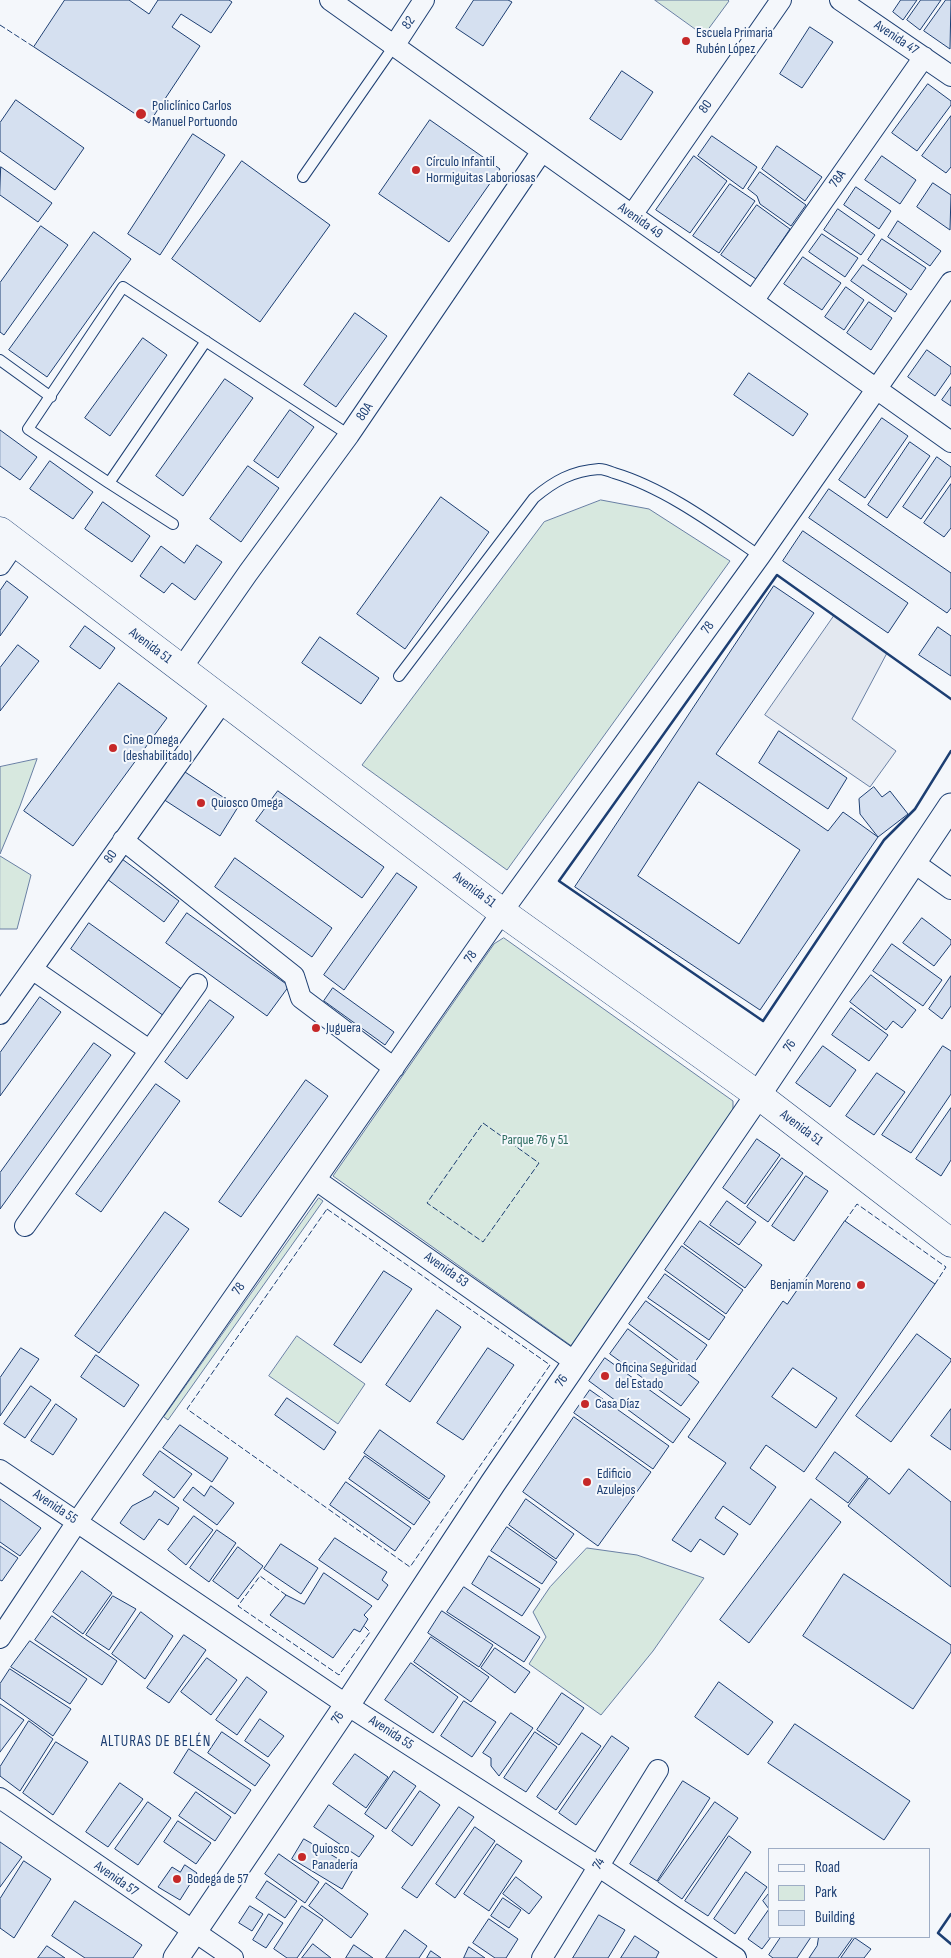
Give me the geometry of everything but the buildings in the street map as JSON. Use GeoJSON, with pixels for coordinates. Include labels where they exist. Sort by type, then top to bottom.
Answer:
{"type":"FeatureCollection","features":[{"type":"Feature","properties":{"kind":"main road","name":"Avenida 51"},"geometry":{"type":"LineString","coordinates":[[8,537],[502,912],[758,1095],[951,1243]]}},
{"type":"Feature","properties":{"kind":"street","name":"Avenida 49"},"geometry":{"type":"LineString","coordinates":[[330,0],[951,442]]}},
{"type":"Feature","properties":{"kind":"street","name":"82"},"geometry":{"type":"LineString","coordinates":[[394,46],[424,0]]}},
{"type":"Feature","properties":{"kind":"street","name":"80"},"geometry":{"type":"LineString","coordinates":[[632,215],[781,0]]}},
{"type":"Feature","properties":{"kind":"street","name":"Avenida 47"},"geometry":{"type":"LineString","coordinates":[[840,0],[951,76]]}},
{"type":"Feature","properties":{"kind":"street","name":"78A"},"geometry":{"type":"LineString","coordinates":[[753,301],[924,57]]}},
{"type":"Feature","properties":{"kind":"street","name":"80A"},"geometry":{"type":"LineString","coordinates":[[181,669],[248,573],[349,435],[542,151]]}},
{"type":"Feature","properties":{"kind":"street","name":"78"},"geometry":{"type":"LineString","coordinates":[[0,1638],[76,1522],[502,912],[760,556],[951,282]]}},
{"type":"Feature","properties":{"kind":"street"},"geometry":{"type":"LineString","coordinates":[[0,565],[8,537]]}},
{"type":"Feature","properties":{"kind":"street","name":"80"},"geometry":{"type":"LineString","coordinates":[[0,1014],[223,701]]}},
{"type":"Feature","properties":{"kind":"street","name":"76"},"geometry":{"type":"LineString","coordinates":[[176,1958],[347,1705],[493,1483],[758,1095],[951,806]]}},
{"type":"Feature","properties":{"kind":"street"},"geometry":{"type":"LineString","coordinates":[[123,840],[294,976],[301,998],[394,1068]]}},
{"type":"Feature","properties":{"kind":"street"},"geometry":{"type":"LineString","coordinates":[[913,862],[951,889]]}},
{"type":"Feature","properties":{"kind":"street"},"geometry":{"type":"LineString","coordinates":[[32,969],[149,1050]]}},
{"type":"Feature","properties":{"kind":"street"},"geometry":{"type":"LineString","coordinates":[[24,1226],[197,984]]}},
{"type":"Feature","properties":{"kind":"street","name":"Avenida 53"},"geometry":{"type":"LineString","coordinates":[[316,1180],[575,1362]]}},
{"type":"Feature","properties":{"kind":"street","name":"Avenida 55"},"geometry":{"type":"LineString","coordinates":[[0,1470],[347,1705],[598,1866],[736,1958]]}},
{"type":"Feature","properties":{"kind":"street","name":"74"},"geometry":{"type":"LineString","coordinates":[[542,1958],[658,1770]]}},
{"type":"Feature","properties":{"kind":"street","name":"Avenida 57"},"geometry":{"type":"LineString","coordinates":[[0,1798],[233,1958]]}},
{"type":"Feature","properties":{"kind":"lane"},"geometry":{"type":"LineString","coordinates":[[303,177],[394,46]]}},
{"type":"Feature","properties":{"kind":"lane"},"geometry":{"type":"LineString","coordinates":[[174,524],[28,430],[124,288],[349,435]]}},
{"type":"Feature","properties":{"kind":"lane"},"geometry":{"type":"LineString","coordinates":[[109,483],[206,341]]}},
{"type":"Feature","properties":{"kind":"lane"},"geometry":{"type":"LineString","coordinates":[[0,360],[51,397]]}},
{"type":"Feature","properties":{"kind":"lane"},"geometry":{"type":"LineString","coordinates":[[399,676],[534,498],[553,482],[574,474],[601,469],[629,477],[689,509],[760,556]]}},
{"type":"Feature","properties":{"kind":"green space"},"geometry":{"type":"Polygon","coordinates":[[[655,0],[728,0],[729,1],[704,35],[655,0]]]}},
{"type":"Feature","properties":{"kind":"green space"},"geometry":{"type":"Polygon","coordinates":[[[601,500],[649,509],[730,561],[507,870],[362,765],[544,522],[601,500]]]}},
{"type":"Feature","properties":{"kind":"green space"},"geometry":{"type":"Polygon","coordinates":[[[37,759],[20,806],[0,854],[0,767],[37,759]]]}},
{"type":"Feature","properties":{"kind":"green space"},"geometry":{"type":"Polygon","coordinates":[[[0,856],[31,875],[17,929],[0,929],[0,856]]]}},
{"type":"Feature","properties":{"kind":"green space","name":"Parque 76 y 51"},"geometry":{"type":"Polygon","coordinates":[[[504,938],[733,1101],[733,1111],[573,1347],[333,1176],[494,944],[504,938]]]}},
{"type":"Feature","properties":{"kind":"green space"},"geometry":{"type":"Polygon","coordinates":[[[319,1198],[323,1201],[168,1420],[164,1417],[319,1198]]]}},
{"type":"Feature","properties":{"kind":"green space"},"geometry":{"type":"Polygon","coordinates":[[[297,1336],[365,1384],[338,1424],[269,1376],[297,1336]]]}},
{"type":"Feature","properties":{"kind":"green space"},"geometry":{"type":"Polygon","coordinates":[[[587,1548],[637,1555],[704,1578],[653,1651],[601,1715],[529,1664],[546,1637],[533,1612],[550,1587],[587,1548]]]}},
{"type":"Feature","properties":{"kind":"shaded area"},"geometry":{"type":"Polygon","coordinates":[[[834,616],[887,653],[852,719],[896,751],[870,787],[765,715],[834,616]]]}},
{"type":"Feature","properties":{"kind":"fence"},"geometry":{"type":"LineString","coordinates":[[0,25],[34,47]]}},
{"type":"Feature","properties":{"kind":"fence"},"geometry":{"type":"LineString","coordinates":[[483,1123],[539,1163],[483,1242],[427,1203],[483,1123]]}},
{"type":"Feature","properties":{"kind":"fence"},"geometry":{"type":"LineString","coordinates":[[845,1221],[857,1204],[946,1267],[935,1284]]}},
{"type":"Feature","properties":{"kind":"fence"},"geometry":{"type":"LineString","coordinates":[[327,1209],[550,1365],[410,1567],[187,1409],[327,1209]]}},
{"type":"Feature","properties":{"kind":"fence"},"geometry":{"type":"LineString","coordinates":[[286,1595],[260,1576],[238,1606],[339,1675],[370,1632],[364,1626]]}},
{"type":"Feature","properties":{"kind":"wall"},"geometry":{"type":"LineString","coordinates":[[951,699],[777,575],[559,881],[763,1021],[884,840],[915,809],[951,751]]}},
{"type":"Feature","properties":{"kind":"wall"},"geometry":{"type":"LineString","coordinates":[[951,1914],[938,1933],[951,1944]]}},
{"type":"Feature","properties":{"kind":"place","name":"Escuela Primaria Rubén López"},"geometry":{"type":"Point","coordinates":[686,41]}},
{"type":"Feature","properties":{"kind":"place","name":"Policlínico Carlos Manuel Portuondo"},"geometry":{"type":"Point","coordinates":[141,114]}},
{"type":"Feature","properties":{"kind":"place","name":"Círculo Infantil Hormiguitas Laboriosas"},"geometry":{"type":"Point","coordinates":[416,170]}},
{"type":"Feature","properties":{"kind":"place","name":"Cine Omega (deshabilitado)"},"geometry":{"type":"Point","coordinates":[113,748]}},
{"type":"Feature","properties":{"kind":"place","name":"Quiosco Omega"},"geometry":{"type":"Point","coordinates":[201,803]}},
{"type":"Feature","properties":{"kind":"place","name":"Juguera"},"geometry":{"type":"Point","coordinates":[316,1028]}},
{"type":"Feature","properties":{"kind":"place","name":"Benjamín Moreno"},"geometry":{"type":"Point","coordinates":[861,1285]}},
{"type":"Feature","properties":{"kind":"place","name":"Oficina Seguridad del Estado"},"geometry":{"type":"Point","coordinates":[605,1376]}},
{"type":"Feature","properties":{"kind":"place","name":"Casa Díaz"},"geometry":{"type":"Point","coordinates":[585,1404]}},
{"type":"Feature","properties":{"kind":"place","name":"Edificio Azulejos"},"geometry":{"type":"Point","coordinates":[587,1482]}},
{"type":"Feature","properties":{"kind":"place","name":"Quiosco Panadería"},"geometry":{"type":"Point","coordinates":[302,1857]}},
{"type":"Feature","properties":{"kind":"place","name":"Bodega de 57"},"geometry":{"type":"Point","coordinates":[177,1879]}},
{"type":"Feature","properties":{"kind":"district","name":"ALTURAS DE BELÉN"},"geometry":{"type":"Point","coordinates":[156,1742]}}]}
